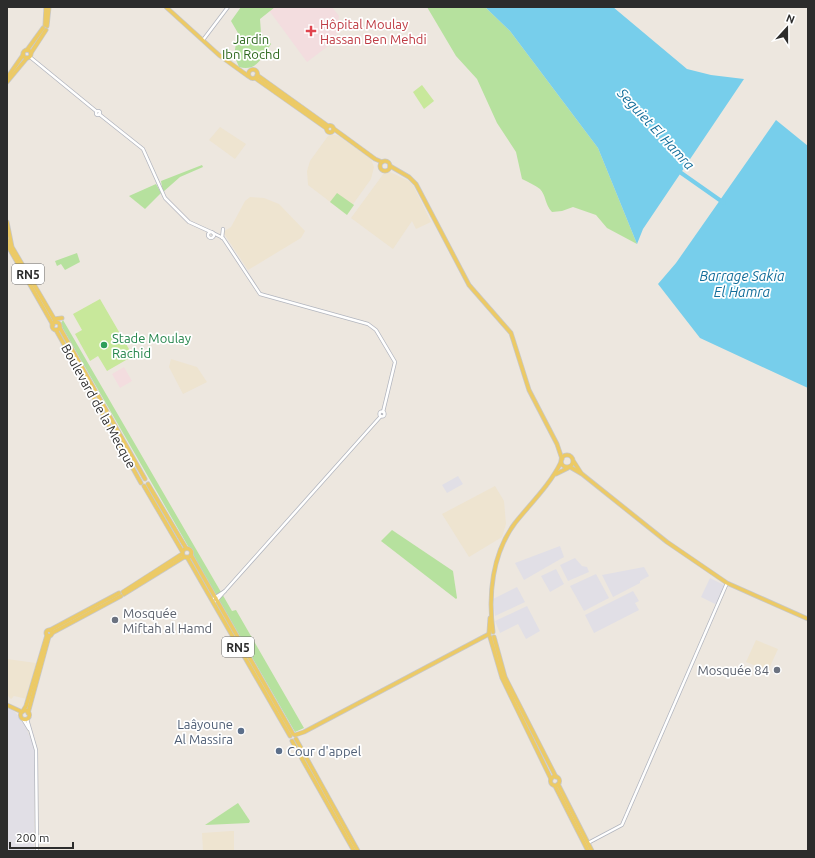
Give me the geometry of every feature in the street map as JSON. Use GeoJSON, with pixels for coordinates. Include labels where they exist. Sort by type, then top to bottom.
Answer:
{"type":"FeatureCollection","features":[{"type":"Feature","properties":{"kind":"main road"},"geometry":{"type":"LineString","coordinates":[[7,82],[31,53],[45,27],[48,7]]}},
{"type":"Feature","properties":{"kind":"main road"},"geometry":{"type":"LineString","coordinates":[[166,7],[229,63],[251,78],[256,77],[327,127],[328,132],[333,131],[340,134],[381,163],[382,170],[395,170]]}},
{"type":"Feature","properties":{"kind":"main road"},"geometry":{"type":"LineString","coordinates":[[7,78],[26,50],[45,27]]}},
{"type":"Feature","properties":{"kind":"main road"},"geometry":{"type":"LineString","coordinates":[[26,50],[31,53]]}},
{"type":"Feature","properties":{"kind":"main road"},"geometry":{"type":"LineString","coordinates":[[23,55],[28,58]]}},
{"type":"Feature","properties":{"kind":"main road"},"geometry":{"type":"LineString","coordinates":[[248,76],[250,70]]}},
{"type":"Feature","properties":{"kind":"main road"},"geometry":{"type":"LineString","coordinates":[[242,71],[256,71],[256,77]]}},
{"type":"Feature","properties":{"kind":"main road"},"geometry":{"type":"LineString","coordinates":[[327,127],[332,125],[333,131]]}},
{"type":"Feature","properties":{"kind":"main road"},"geometry":{"type":"LineString","coordinates":[[381,163],[386,161],[395,170],[416,184],[469,285],[511,332],[529,390],[557,444],[566,455],[572,457],[582,474]]}},
{"type":"Feature","properties":{"kind":"main road"},"geometry":{"type":"LineString","coordinates":[[387,170],[390,166]]}},
{"type":"Feature","properties":{"kind":"main road","name":"RN5"},"geometry":{"type":"LineString","coordinates":[[7,222],[12,247],[54,322],[53,329],[58,329],[60,324],[54,322],[9,248],[7,240]]}},
{"type":"Feature","properties":{"kind":"main road"},"geometry":{"type":"LineString","coordinates":[[54,322],[62,318]]}},
{"type":"Feature","properties":{"kind":"main road","name":"Boulevard de la Mecque"},"geometry":{"type":"LineString","coordinates":[[58,329],[145,479]]}},
{"type":"Feature","properties":{"kind":"main road","name":"Boulevard de la Mecque"},"geometry":{"type":"LineString","coordinates":[[58,329],[142,484],[294,737],[354,851]]}},
{"type":"Feature","properties":{"kind":"main road"},"geometry":{"type":"LineString","coordinates":[[557,444],[564,466],[582,474],[667,542],[727,583],[808,619]]}},
{"type":"Feature","properties":{"kind":"main road"},"geometry":{"type":"LineString","coordinates":[[566,455],[561,460],[555,475],[514,525],[501,549],[490,595],[491,635],[502,678],[551,779],[551,783],[557,785],[592,851]]}},
{"type":"Feature","properties":{"kind":"main road"},"geometry":{"type":"LineString","coordinates":[[555,475],[569,467],[574,462]]}},
{"type":"Feature","properties":{"kind":"main road"},"geometry":{"type":"LineString","coordinates":[[142,484],[145,479]]}},
{"type":"Feature","properties":{"kind":"main road","name":"RN5"},"geometry":{"type":"LineString","coordinates":[[145,479],[147,480],[148,484]]}},
{"type":"Feature","properties":{"kind":"main road"},"geometry":{"type":"LineString","coordinates":[[142,484],[148,484]]}},
{"type":"Feature","properties":{"kind":"main road","name":"Boulevard de la Mecque"},"geometry":{"type":"LineString","coordinates":[[148,484],[185,554],[215,600],[358,851]]}},
{"type":"Feature","properties":{"kind":"main road"},"geometry":{"type":"LineString","coordinates":[[24,718],[28,713],[48,635],[47,631],[51,631],[122,594],[185,554]]}},
{"type":"Feature","properties":{"kind":"main road"},"geometry":{"type":"LineString","coordinates":[[24,718],[23,711],[26,706],[48,635]]}},
{"type":"Feature","properties":{"kind":"main road"},"geometry":{"type":"LineString","coordinates":[[294,737],[474,641],[491,635]]}},
{"type":"Feature","properties":{"kind":"main road"},"geometry":{"type":"LineString","coordinates":[[491,635],[505,677],[556,777],[559,780],[557,785],[588,851]]}},
{"type":"Feature","properties":{"kind":"main road"},"geometry":{"type":"LineString","coordinates":[[7,705],[28,713]]}},
{"type":"Feature","properties":{"kind":"main road"},"geometry":{"type":"LineString","coordinates":[[13,708],[24,718]]}},
{"type":"Feature","properties":{"kind":"main road"},"geometry":{"type":"LineString","coordinates":[[551,779],[556,777]]}},
{"type":"Feature","properties":{"kind":"street"},"geometry":{"type":"LineString","coordinates":[[203,41],[228,7]]}},
{"type":"Feature","properties":{"kind":"street"},"geometry":{"type":"LineString","coordinates":[[28,58],[96,111],[96,114],[100,114],[143,149],[165,198],[189,222],[223,238]]}},
{"type":"Feature","properties":{"kind":"street"},"geometry":{"type":"LineString","coordinates":[[215,600],[381,416],[380,413],[383,412],[395,362],[375,328],[368,324],[260,294],[223,238],[223,229]]}},
{"type":"Feature","properties":{"kind":"street"},"geometry":{"type":"LineString","coordinates":[[211,233],[213,238]]}},
{"type":"Feature","properties":{"kind":"street"},"geometry":{"type":"LineString","coordinates":[[211,233],[209,238],[223,238]]}},
{"type":"Feature","properties":{"kind":"street"},"geometry":{"type":"LineString","coordinates":[[588,843],[622,825],[727,583]]}},
{"type":"Feature","properties":{"kind":"street"},"geometry":{"type":"LineString","coordinates":[[24,718],[30,731],[36,755],[37,851]]}},
{"type":"Feature","properties":{"kind":"shaded area","name":"Hôpital Moulay Hassan Ben Mehdi"},"geometry":{"type":"Polygon","coordinates":[[[270,7],[332,7],[339,16],[336,40],[307,62],[268,9],[270,7]]]}},
{"type":"Feature","properties":{"kind":"shaded area"},"geometry":{"type":"Polygon","coordinates":[[[220,127],[246,144],[235,159],[209,140],[220,127]]]}},
{"type":"Feature","properties":{"kind":"shaded area"},"geometry":{"type":"Polygon","coordinates":[[[331,134],[339,136],[371,159],[374,167],[371,179],[346,214],[308,185],[307,171],[310,161],[331,134]]]}},
{"type":"Feature","properties":{"kind":"shaded area"},"geometry":{"type":"Polygon","coordinates":[[[390,172],[409,181],[413,185],[431,222],[416,229],[412,221],[393,249],[351,218],[384,173],[390,172]]]}},
{"type":"Feature","properties":{"kind":"shaded area"},"geometry":{"type":"Polygon","coordinates":[[[250,197],[264,198],[279,204],[305,231],[301,238],[248,270],[223,232],[231,227],[245,201],[250,197]]]}},
{"type":"Feature","properties":{"kind":"shaded area"},"geometry":{"type":"Polygon","coordinates":[[[171,359],[197,367],[207,382],[183,394],[169,367],[171,359]]]}},
{"type":"Feature","properties":{"kind":"shaded area"},"geometry":{"type":"Polygon","coordinates":[[[124,367],[132,381],[120,388],[112,374],[124,367]]]}},
{"type":"Feature","properties":{"kind":"shaded area"},"geometry":{"type":"Polygon","coordinates":[[[458,476],[463,484],[447,493],[442,485],[458,476]]]}},
{"type":"Feature","properties":{"kind":"shaded area"},"geometry":{"type":"Polygon","coordinates":[[[495,486],[504,501],[506,524],[502,537],[469,557],[442,514],[495,486]]]}},
{"type":"Feature","properties":{"kind":"shaded area"},"geometry":{"type":"Polygon","coordinates":[[[560,546],[564,557],[524,580],[515,563],[560,546]]]}},
{"type":"Feature","properties":{"kind":"shaded area"},"geometry":{"type":"Polygon","coordinates":[[[575,558],[582,566],[587,567],[589,572],[568,581],[560,565],[575,558]]]}},
{"type":"Feature","properties":{"kind":"shaded area"},"geometry":{"type":"Polygon","coordinates":[[[644,567],[649,576],[640,581],[640,583],[613,597],[602,575],[644,567]]]}},
{"type":"Feature","properties":{"kind":"shaded area"},"geometry":{"type":"Polygon","coordinates":[[[556,569],[564,584],[550,592],[541,576],[556,569]]]}},
{"type":"Feature","properties":{"kind":"shaded area"},"geometry":{"type":"Polygon","coordinates":[[[596,574],[609,598],[584,611],[570,586],[596,574]]]}},
{"type":"Feature","properties":{"kind":"shaded area"},"geometry":{"type":"Polygon","coordinates":[[[710,578],[726,586],[717,605],[701,597],[710,578]]]}},
{"type":"Feature","properties":{"kind":"shaded area"},"geometry":{"type":"Polygon","coordinates":[[[517,587],[525,602],[495,616],[493,599],[517,587]]]}},
{"type":"Feature","properties":{"kind":"shaded area"},"geometry":{"type":"Polygon","coordinates":[[[633,591],[639,601],[635,603],[639,610],[594,633],[585,615],[633,591]]]}},
{"type":"Feature","properties":{"kind":"shaded area"},"geometry":{"type":"Polygon","coordinates":[[[527,606],[540,631],[526,639],[518,624],[500,633],[495,621],[527,606]]]}},
{"type":"Feature","properties":{"kind":"shaded area"},"geometry":{"type":"Polygon","coordinates":[[[756,640],[778,649],[768,671],[746,662],[756,640]]]}},
{"type":"Feature","properties":{"kind":"shaded area"},"geometry":{"type":"Polygon","coordinates":[[[7,659],[36,663],[27,699],[14,696],[11,699],[7,695],[7,659]]]}},
{"type":"Feature","properties":{"kind":"shaded area"},"geometry":{"type":"Polygon","coordinates":[[[7,707],[16,713],[24,723],[33,744],[35,755],[34,851],[7,851],[7,707]]]}},
{"type":"Feature","properties":{"kind":"shaded area"},"geometry":{"type":"Polygon","coordinates":[[[234,831],[234,851],[203,851],[202,833],[234,831]]]}},
{"type":"Feature","properties":{"kind":"green space","name":"Jardin Ibn Rochd"},"geometry":{"type":"Polygon","coordinates":[[[241,7],[275,7],[260,19],[261,33],[271,44],[262,58],[255,65],[245,68],[239,67],[234,55],[238,33],[231,21],[241,7]]]}},
{"type":"Feature","properties":{"kind":"green space"},"geometry":{"type":"Polygon","coordinates":[[[427,7],[485,7],[510,31],[598,148],[637,244],[607,228],[596,215],[573,207],[562,211],[552,212],[540,189],[522,179],[516,152],[497,123],[477,79],[456,56],[427,7]]]}},
{"type":"Feature","properties":{"kind":"green space"},"geometry":{"type":"Polygon","coordinates":[[[422,85],[434,101],[424,109],[413,92],[422,85]]]}},
{"type":"Feature","properties":{"kind":"green space"},"geometry":{"type":"Polygon","coordinates":[[[202,165],[203,167],[180,177],[163,192],[161,181],[202,165]]]}},
{"type":"Feature","properties":{"kind":"green space"},"geometry":{"type":"Polygon","coordinates":[[[156,184],[161,193],[145,209],[129,196],[156,184]]]}},
{"type":"Feature","properties":{"kind":"green space"},"geometry":{"type":"Polygon","coordinates":[[[337,193],[354,205],[347,215],[330,202],[337,193]]]}},
{"type":"Feature","properties":{"kind":"green space"},"geometry":{"type":"Polygon","coordinates":[[[77,253],[80,262],[65,270],[61,264],[57,266],[55,261],[77,253]]]}},
{"type":"Feature","properties":{"kind":"green space","name":"Stade Moulay Rachid"},"geometry":{"type":"Polygon","coordinates":[[[100,299],[133,356],[107,371],[98,356],[90,361],[75,334],[82,330],[73,314],[100,299]]]}},
{"type":"Feature","properties":{"kind":"green space"},"geometry":{"type":"Polygon","coordinates":[[[63,320],[232,611],[236,610],[304,728],[295,732],[62,327],[61,323],[63,320]]]}},
{"type":"Feature","properties":{"kind":"green space"},"geometry":{"type":"Polygon","coordinates":[[[392,530],[453,571],[456,599],[381,541],[392,530]]]}},
{"type":"Feature","properties":{"kind":"green space"},"geometry":{"type":"Polygon","coordinates":[[[238,803],[250,821],[249,823],[205,825],[238,803]]]}},
{"type":"Feature","properties":{"kind":"water"},"geometry":{"type":"Polygon","coordinates":[[[485,7],[613,7],[687,69],[711,75],[744,79],[643,229],[637,244],[598,148],[510,31],[485,7]]]}},
{"type":"Feature","properties":{"kind":"water","name":"Barrage Sakia El Hamra"},"geometry":{"type":"Polygon","coordinates":[[[776,120],[808,146],[808,388],[700,338],[658,284],[676,263],[776,120]]]}},
{"type":"Feature","properties":{"kind":"waterway","name":"Seguiet El Hamra"},"geometry":{"type":"LineString","coordinates":[[677,170],[724,203]]}},
{"type":"Feature","properties":{"kind":"place","name":"Hôpital Moulay Hassan Ben Mehdi"},"geometry":{"type":"Point","coordinates":[311,31]}},
{"type":"Feature","properties":{"kind":"place","name":"Stade Moulay Rachid"},"geometry":{"type":"Point","coordinates":[104,345]}},
{"type":"Feature","properties":{"kind":"place","name":"Mosquée Miftah al Hamd"},"geometry":{"type":"Point","coordinates":[115,620]}},
{"type":"Feature","properties":{"kind":"place","name":"Mosquée 84"},"geometry":{"type":"Point","coordinates":[777,670]}},
{"type":"Feature","properties":{"kind":"place","name":"Laâyoune Al Massira"},"geometry":{"type":"Point","coordinates":[241,731]}},
{"type":"Feature","properties":{"kind":"place","name":"Cour d'appel"},"geometry":{"type":"Point","coordinates":[279,751]}}]}
